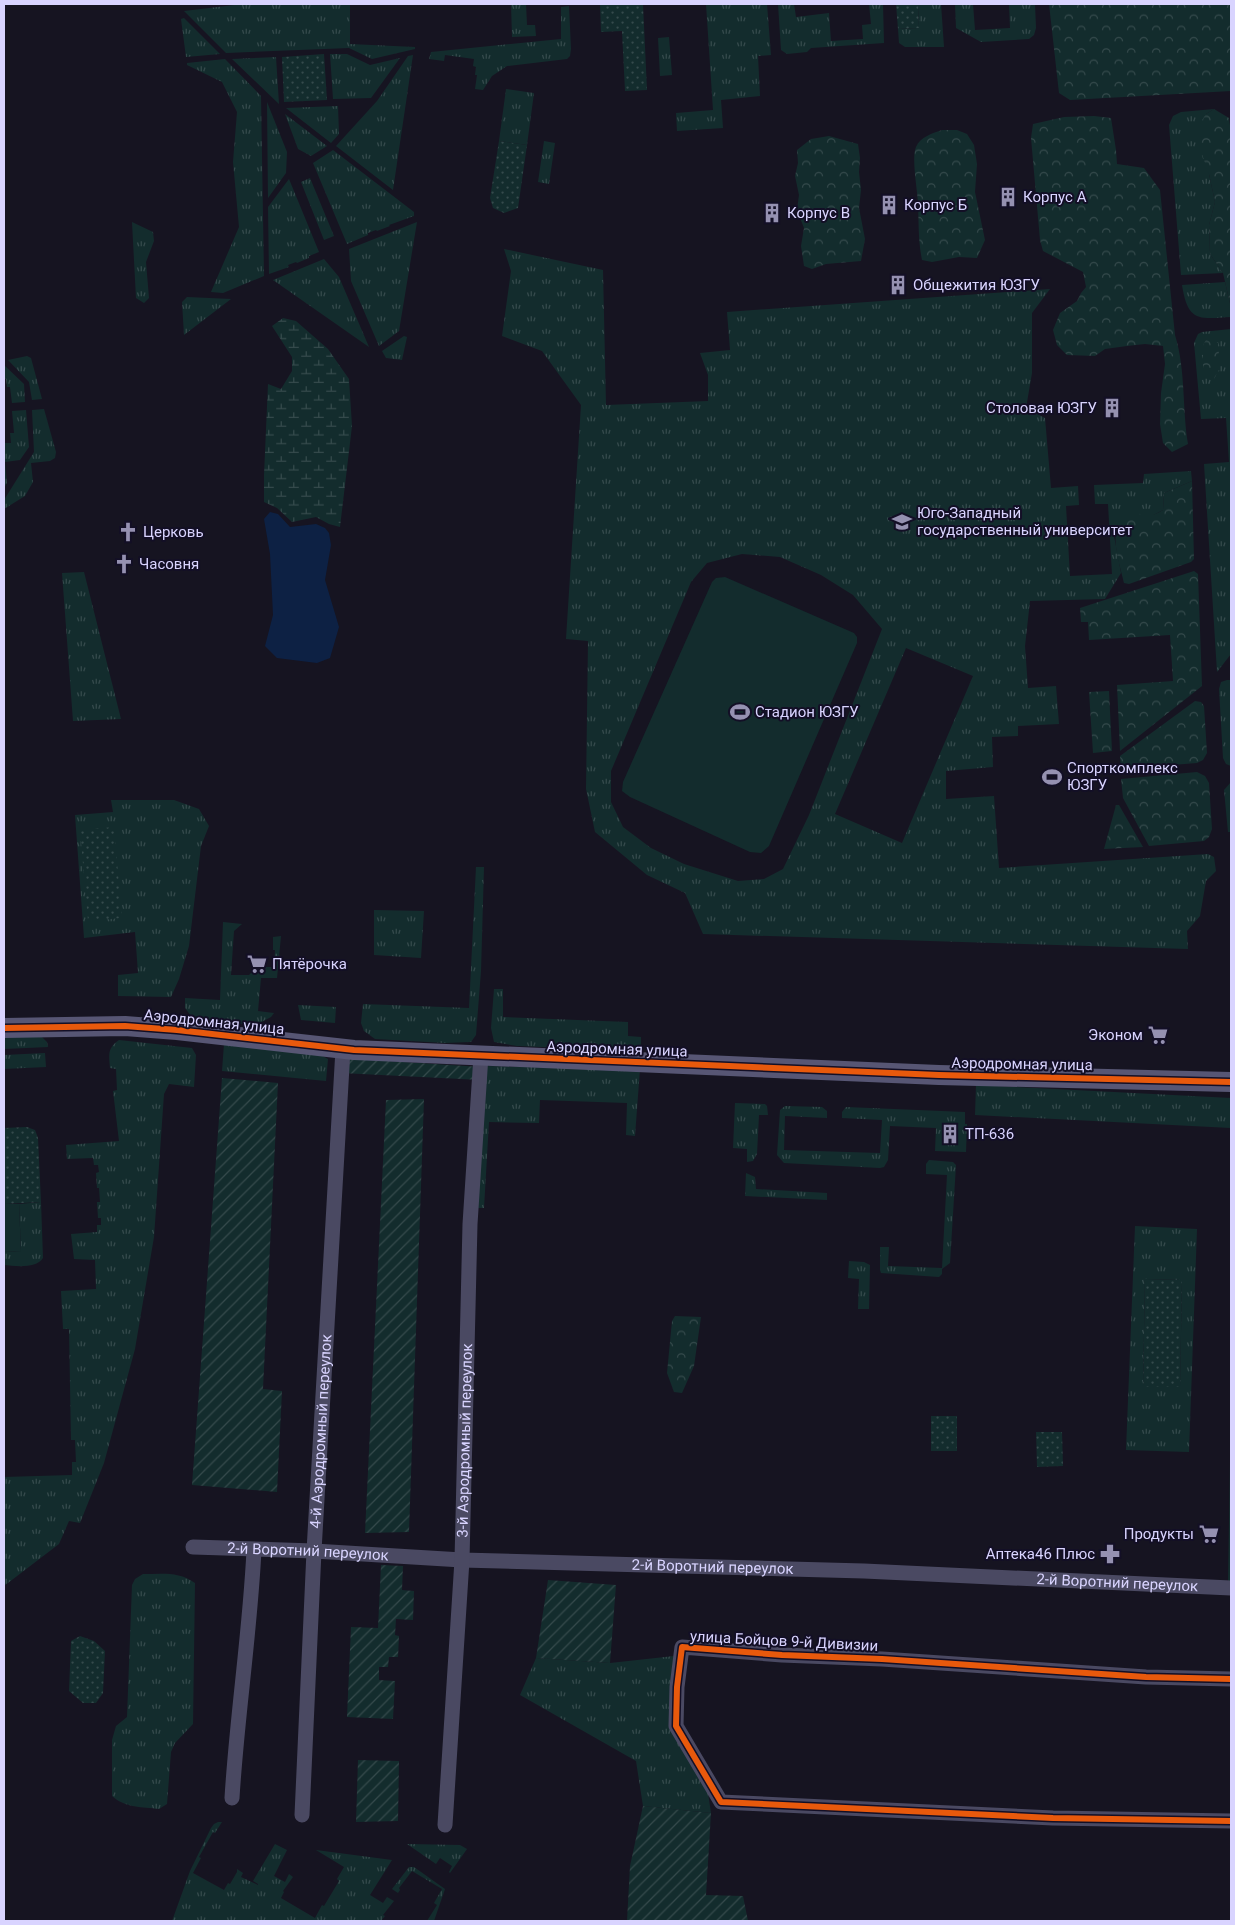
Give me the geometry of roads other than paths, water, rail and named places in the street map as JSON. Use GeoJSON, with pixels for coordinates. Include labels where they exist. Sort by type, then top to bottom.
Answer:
{"type":"FeatureCollection","features":[{"type":"Feature","properties":{"kind":"street","name":"Аэродромная улица"},"geometry":{"type":"LineString","coordinates":[[4,1028],[96,1026],[160,1028],[343,1050],[939,1075],[1231,1082]]}},
{"type":"Feature","properties":{"kind":"street","name":"4-й Аэродромный переулок"},"geometry":{"type":"LineString","coordinates":[[302,1815],[314,1551],[343,1050]]}},
{"type":"Feature","properties":{"kind":"street","name":"3-й Аэродромный переулок"},"geometry":{"type":"LineString","coordinates":[[445,1825],[462,1560],[470,1224],[481,1056]]}},
{"type":"Feature","properties":{"kind":"street","name":"2-й Воротний переулок"},"geometry":{"type":"LineString","coordinates":[[193,1547],[314,1551],[462,1560],[864,1571],[1231,1588]]}},
{"type":"Feature","properties":{"kind":"street"},"geometry":{"type":"LineString","coordinates":[[232,1798],[235,1747],[253,1585],[254,1550]]}},
{"type":"Feature","properties":{"kind":"street","name":"улица Бойцов 9-й Дивизии"},"geometry":{"type":"LineString","coordinates":[[1231,1679],[1146,1677],[882,1658],[782,1655],[682,1647],[677,1687],[676,1726],[721,1802],[1053,1818],[1231,1821]]}},
{"type":"Feature","properties":{"kind":"water"},"geometry":{"type":"Polygon","coordinates":[[[270,512],[278,514],[290,527],[316,524],[325,528],[329,533],[331,545],[325,580],[339,627],[330,658],[317,663],[277,658],[265,646],[273,615],[270,554],[264,519],[270,512]]]}},
{"type":"Feature","properties":{"kind":"place","name":"Корпус А"},"geometry":{"type":"Point","coordinates":[1008,197]}},
{"type":"Feature","properties":{"kind":"place","name":"Корпус Б"},"geometry":{"type":"Point","coordinates":[889,205]}},
{"type":"Feature","properties":{"kind":"place","name":"Корпус В"},"geometry":{"type":"Point","coordinates":[772,213]}},
{"type":"Feature","properties":{"kind":"place","name":"Общежития ЮЗГУ"},"geometry":{"type":"Point","coordinates":[898,285]}},
{"type":"Feature","properties":{"kind":"place","name":"Столовая ЮЗГУ"},"geometry":{"type":"Point","coordinates":[1112,408]}},
{"type":"Feature","properties":{"kind":"place","name":"Юго-Западный государственный университет"},"geometry":{"type":"Point","coordinates":[902,522]}},
{"type":"Feature","properties":{"kind":"place","name":"Церковь"},"geometry":{"type":"Point","coordinates":[128,532]}},
{"type":"Feature","properties":{"kind":"place","name":"Часовня"},"geometry":{"type":"Point","coordinates":[124,564]}},
{"type":"Feature","properties":{"kind":"place","name":"Стадион ЮЗГУ"},"geometry":{"type":"Point","coordinates":[740,712]}},
{"type":"Feature","properties":{"kind":"place","name":"Спорткомплекс ЮЗГУ"},"geometry":{"type":"Point","coordinates":[1052,777]}},
{"type":"Feature","properties":{"kind":"place","name":"Пятёрочка"},"geometry":{"type":"Point","coordinates":[257,964]}},
{"type":"Feature","properties":{"kind":"place","name":"Эконом"},"geometry":{"type":"Point","coordinates":[1158,1035]}},
{"type":"Feature","properties":{"kind":"place","name":"ТП-636"},"geometry":{"type":"Point","coordinates":[950,1134]}},
{"type":"Feature","properties":{"kind":"place","name":"Продукты"},"geometry":{"type":"Point","coordinates":[1209,1534]}},
{"type":"Feature","properties":{"kind":"place","name":"Аптека46 Плюс"},"geometry":{"type":"Point","coordinates":[1110,1554]}}]}
